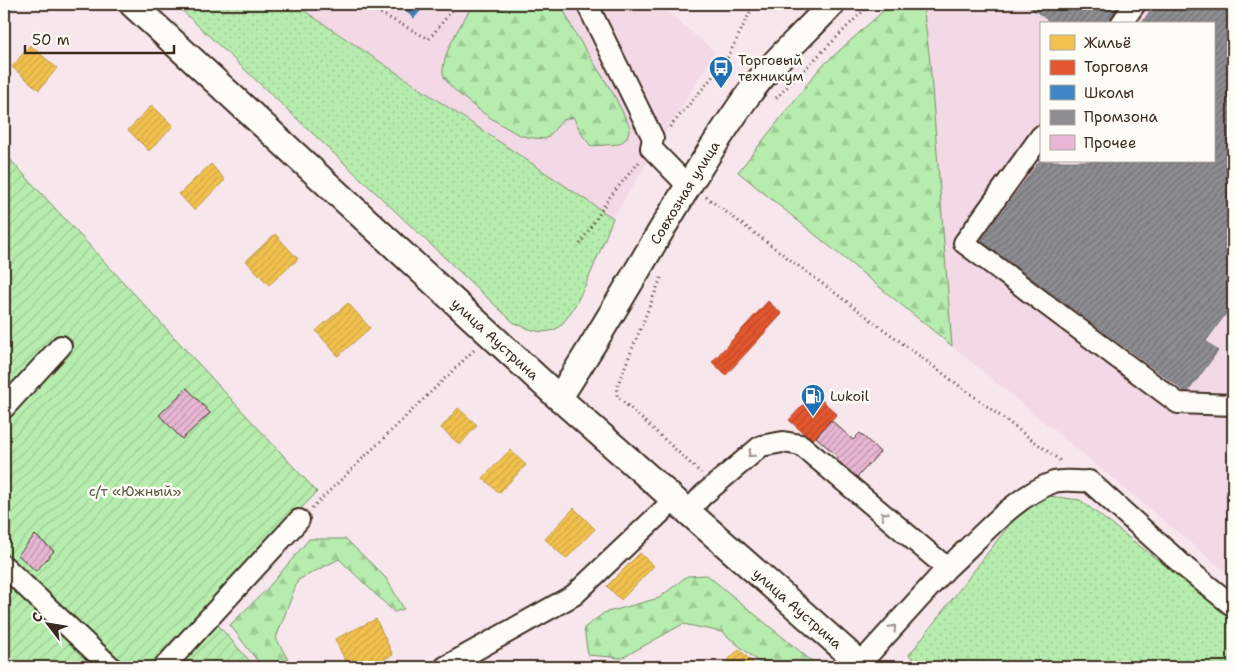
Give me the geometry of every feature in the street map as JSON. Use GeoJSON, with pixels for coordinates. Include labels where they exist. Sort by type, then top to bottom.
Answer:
{"type":"FeatureCollection","features":[{"type":"Feature","properties":{"kind":"main road","name":"улица Аустрина"},"geometry":{"type":"LineString","coordinates":[[132,4],[559,398],[862,666]]}},
{"type":"Feature","properties":{"kind":"main road","name":"Совхозная улица"},"geometry":{"type":"LineString","coordinates":[[559,398],[699,187],[747,97],[832,4]]}},
{"type":"Feature","properties":{"kind":"lane"},"geometry":{"type":"LineString","coordinates":[[587,4],[653,138],[651,148],[699,187]]}},
{"type":"Feature","properties":{"kind":"lane"},"geometry":{"type":"LineString","coordinates":[[1122,22],[1135,4]]}},
{"type":"Feature","properties":{"kind":"lane"},"geometry":{"type":"LineString","coordinates":[[1040,137],[964,243],[1178,403],[1233,405]]}},
{"type":"Feature","properties":{"kind":"lane"},"geometry":{"type":"LineString","coordinates":[[4,408],[61,346]]}},
{"type":"Feature","properties":{"kind":"lane"},"geometry":{"type":"LineString","coordinates":[[445,667],[574,595],[681,506],[703,495],[761,446],[783,442],[800,445],[947,568]]}},
{"type":"Feature","properties":{"kind":"lane"},"geometry":{"type":"LineString","coordinates":[[862,666],[947,568],[1014,506],[1056,482],[1089,481],[1186,568],[1233,606]]}},
{"type":"Feature","properties":{"kind":"lane"},"geometry":{"type":"LineString","coordinates":[[164,667],[299,520]]}},
{"type":"Feature","properties":{"kind":"lane"},"geometry":{"type":"LineString","coordinates":[[4,566],[111,667]]}},
{"type":"Feature","properties":{"kind":"path"},"geometry":{"type":"LineString","coordinates":[[363,4],[429,39],[457,4]]}},
{"type":"Feature","properties":{"kind":"path"},"geometry":{"type":"LineString","coordinates":[[773,102],[870,4]]}},
{"type":"Feature","properties":{"kind":"path"},"geometry":{"type":"LineString","coordinates":[[699,187],[706,197],[1089,481]]}},
{"type":"Feature","properties":{"kind":"path"},"geometry":{"type":"LineString","coordinates":[[299,520],[490,334]]}},
{"type":"Feature","properties":{"kind":"shaded area"},"geometry":{"type":"Polygon","coordinates":[[[294,4],[659,4],[715,52],[613,218],[294,4]]]}},
{"type":"Feature","properties":{"kind":"shaded area"},"geometry":{"type":"Polygon","coordinates":[[[923,4],[1233,4],[1233,578],[952,346],[930,62],[923,4]]]}},
{"type":"Feature","properties":{"kind":"green space"},"geometry":{"type":"Polygon","coordinates":[[[175,4],[294,4],[613,218],[580,297],[562,324],[554,330],[543,332],[513,322],[175,4]]]}},
{"type":"Feature","properties":{"kind":"green space"},"geometry":{"type":"Polygon","coordinates":[[[474,4],[561,4],[573,30],[613,93],[630,127],[627,138],[619,144],[591,146],[583,136],[573,117],[563,120],[546,139],[519,135],[498,123],[463,97],[446,80],[443,73],[449,47],[474,4]]]}},
{"type":"Feature","properties":{"kind":"green space"},"geometry":{"type":"Polygon","coordinates":[[[891,4],[923,4],[930,62],[952,346],[738,172],[820,68],[891,4]]]}},
{"type":"Feature","properties":{"kind":"green space","name":"с/т «Южный»"},"geometry":{"type":"Polygon","coordinates":[[[4,153],[317,492],[204,609],[255,667],[4,667],[4,153]]]}},
{"type":"Feature","properties":{"kind":"green space"},"geometry":{"type":"Polygon","coordinates":[[[1033,494],[1080,500],[1233,618],[1233,667],[923,667],[909,655],[1033,494]]]}},
{"type":"Feature","properties":{"kind":"green space"},"geometry":{"type":"Polygon","coordinates":[[[309,539],[346,539],[386,578],[404,609],[394,612],[339,559],[298,580],[276,638],[292,667],[262,667],[230,625],[267,589],[309,539]]]}},
{"type":"Feature","properties":{"kind":"green space"},"geometry":{"type":"Polygon","coordinates":[[[707,575],[819,667],[765,667],[722,632],[683,624],[622,658],[588,655],[584,628],[604,613],[659,598],[687,576],[707,575]]]}},
{"type":"Feature","properties":{"kind":"building: Жильё"},"geometry":{"type":"Polygon","coordinates":[[[30,45],[57,68],[39,90],[12,67],[30,45]]]}},
{"type":"Feature","properties":{"kind":"building: Жильё"},"geometry":{"type":"Polygon","coordinates":[[[152,105],[173,126],[149,151],[128,130],[152,105]]]}},
{"type":"Feature","properties":{"kind":"building: Жильё"},"geometry":{"type":"Polygon","coordinates":[[[211,164],[225,180],[194,210],[179,194],[211,164]]]}},
{"type":"Feature","properties":{"kind":"building: Жильё"},"geometry":{"type":"Polygon","coordinates":[[[275,234],[298,259],[269,285],[246,261],[275,234]]]}},
{"type":"Feature","properties":{"kind":"building: Жильё"},"geometry":{"type":"Polygon","coordinates":[[[348,303],[370,328],[338,356],[316,331],[348,303]]]}},
{"type":"Feature","properties":{"kind":"building: Жильё"},"geometry":{"type":"Polygon","coordinates":[[[458,408],[477,425],[460,445],[441,428],[458,408]]]}},
{"type":"Feature","properties":{"kind":"building: Жильё"},"geometry":{"type":"Polygon","coordinates":[[[510,450],[526,465],[499,493],[483,478],[510,450]]]}},
{"type":"Feature","properties":{"kind":"building: Жильё"},"geometry":{"type":"Polygon","coordinates":[[[574,508],[595,529],[566,559],[545,539],[574,508]]]}},
{"type":"Feature","properties":{"kind":"building: Жильё"},"geometry":{"type":"Polygon","coordinates":[[[640,553],[654,566],[621,600],[607,586],[640,553]]]}},
{"type":"Feature","properties":{"kind":"building: Жильё"},"geometry":{"type":"Polygon","coordinates":[[[376,619],[393,655],[366,667],[348,667],[335,639],[376,619]]]}},
{"type":"Feature","properties":{"kind":"building: Жильё"},"geometry":{"type":"Polygon","coordinates":[[[739,649],[755,665],[752,667],[721,667],[739,649]]]}},
{"type":"Feature","properties":{"kind":"building: Торговля"},"geometry":{"type":"Polygon","coordinates":[[[768,301],[782,314],[726,375],[712,362],[768,301]]]}},
{"type":"Feature","properties":{"kind":"building: Торговля","name":"Lukoil"},"geometry":{"type":"Polygon","coordinates":[[[814,393],[837,414],[812,441],[789,420],[814,393]]]}},
{"type":"Feature","properties":{"kind":"building: Школы"},"geometry":{"type":"Polygon","coordinates":[[[397,4],[426,4],[414,18],[397,4]]]}},
{"type":"Feature","properties":{"kind":"building: Промзона"},"geometry":{"type":"Polygon","coordinates":[[[1026,4],[1120,4],[1107,22],[1050,22],[1026,4]]]}},
{"type":"Feature","properties":{"kind":"building: Промзона"},"geometry":{"type":"Polygon","coordinates":[[[1155,4],[1233,4],[1233,304],[1206,341],[1218,351],[1187,393],[981,241],[1040,160],[1040,162],[1214,162],[1214,22],[1142,22],[1155,4]]]}},
{"type":"Feature","properties":{"kind":"building: Прочее"},"geometry":{"type":"Polygon","coordinates":[[[187,388],[210,413],[182,439],[159,415],[187,388]]]}},
{"type":"Feature","properties":{"kind":"building: Прочее"},"geometry":{"type":"Polygon","coordinates":[[[831,420],[853,440],[860,433],[880,452],[852,483],[832,464],[838,457],[816,437],[831,420]]]}},
{"type":"Feature","properties":{"kind":"building: Прочее"},"geometry":{"type":"Polygon","coordinates":[[[35,535],[54,551],[36,571],[18,555],[35,535]]]}},
{"type":"Feature","properties":{"kind":"place","name":"Торговый техникум"},"geometry":{"type":"Point","coordinates":[721,89]}},
{"type":"Feature","properties":{"kind":"place","name":"Lukoil"},"geometry":{"type":"Point","coordinates":[813,417]}}]}
